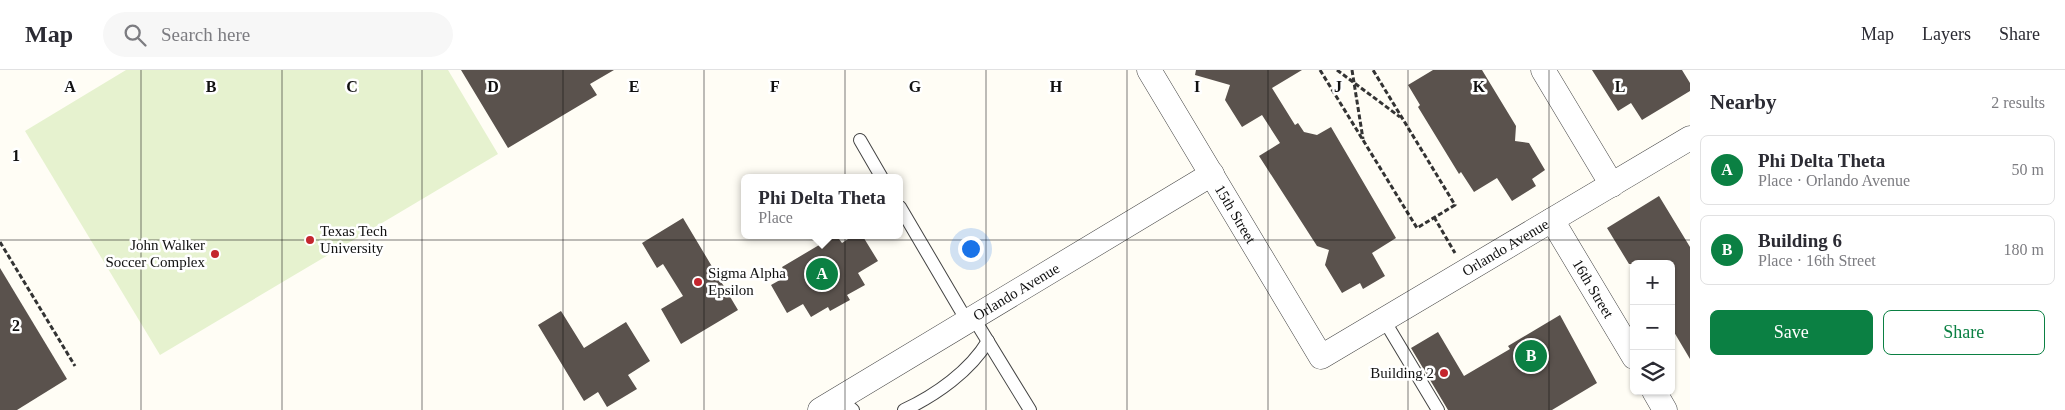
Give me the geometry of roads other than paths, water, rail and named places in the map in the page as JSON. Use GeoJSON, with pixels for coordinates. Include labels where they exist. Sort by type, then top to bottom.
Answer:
{"type":"FeatureCollection","features":[{"type":"Feature","properties":{"kind":"street","name":"15th Street"},"geometry":{"type":"LineString","coordinates":[[1149,70],[1321,357]]}},
{"type":"Feature","properties":{"kind":"street"},"geometry":{"type":"LineString","coordinates":[[1543,70],[1612,185]]}},
{"type":"Feature","properties":{"kind":"street","name":"Orlando Avenue"},"geometry":{"type":"LineString","coordinates":[[1321,357],[1690,138]]}},
{"type":"Feature","properties":{"kind":"street","name":"Orlando Avenue"},"geometry":{"type":"LineString","coordinates":[[837,406],[970,319],[1212,174]]}},
{"type":"Feature","properties":{"kind":"street","name":"16th Street"},"geometry":{"type":"LineString","coordinates":[[1552,220],[1630,350]]}},
{"type":"Feature","properties":{"kind":"street"},"geometry":{"type":"LineString","coordinates":[[1656,395],[1665,410]]}},
{"type":"Feature","properties":{"kind":"lane"},"geometry":{"type":"LineString","coordinates":[[860,140],[880,174]]}},
{"type":"Feature","properties":{"kind":"lane"},"geometry":{"type":"LineString","coordinates":[[903,212],[970,319],[988,341],[1030,410]]}},
{"type":"Feature","properties":{"kind":"lane"},"geometry":{"type":"LineString","coordinates":[[1384,320],[1438,410]]}},
{"type":"Feature","properties":{"kind":"lane"},"geometry":{"type":"LineString","coordinates":[[904,410],[947,384],[978,357],[988,341]]}},
{"type":"Feature","properties":{"kind":"place","name":"Texas Tech University"},"geometry":{"type":"Point","coordinates":[310,240]}},
{"type":"Feature","properties":{"kind":"place","name":"John Walker Soccer Complex"},"geometry":{"type":"Point","coordinates":[215,254]}},
{"type":"Feature","properties":{"kind":"place","name":"Phi Delta Theta"},"geometry":{"type":"Point","coordinates":[822,274]}},
{"type":"Feature","properties":{"kind":"place","name":"Sigma Alpha Epsilon"},"geometry":{"type":"Point","coordinates":[698,282]}},
{"type":"Feature","properties":{"kind":"place","name":"Building 6"},"geometry":{"type":"Point","coordinates":[1531,356]}},
{"type":"Feature","properties":{"kind":"place","name":"Building 2"},"geometry":{"type":"Point","coordinates":[1444,373]}}]}
